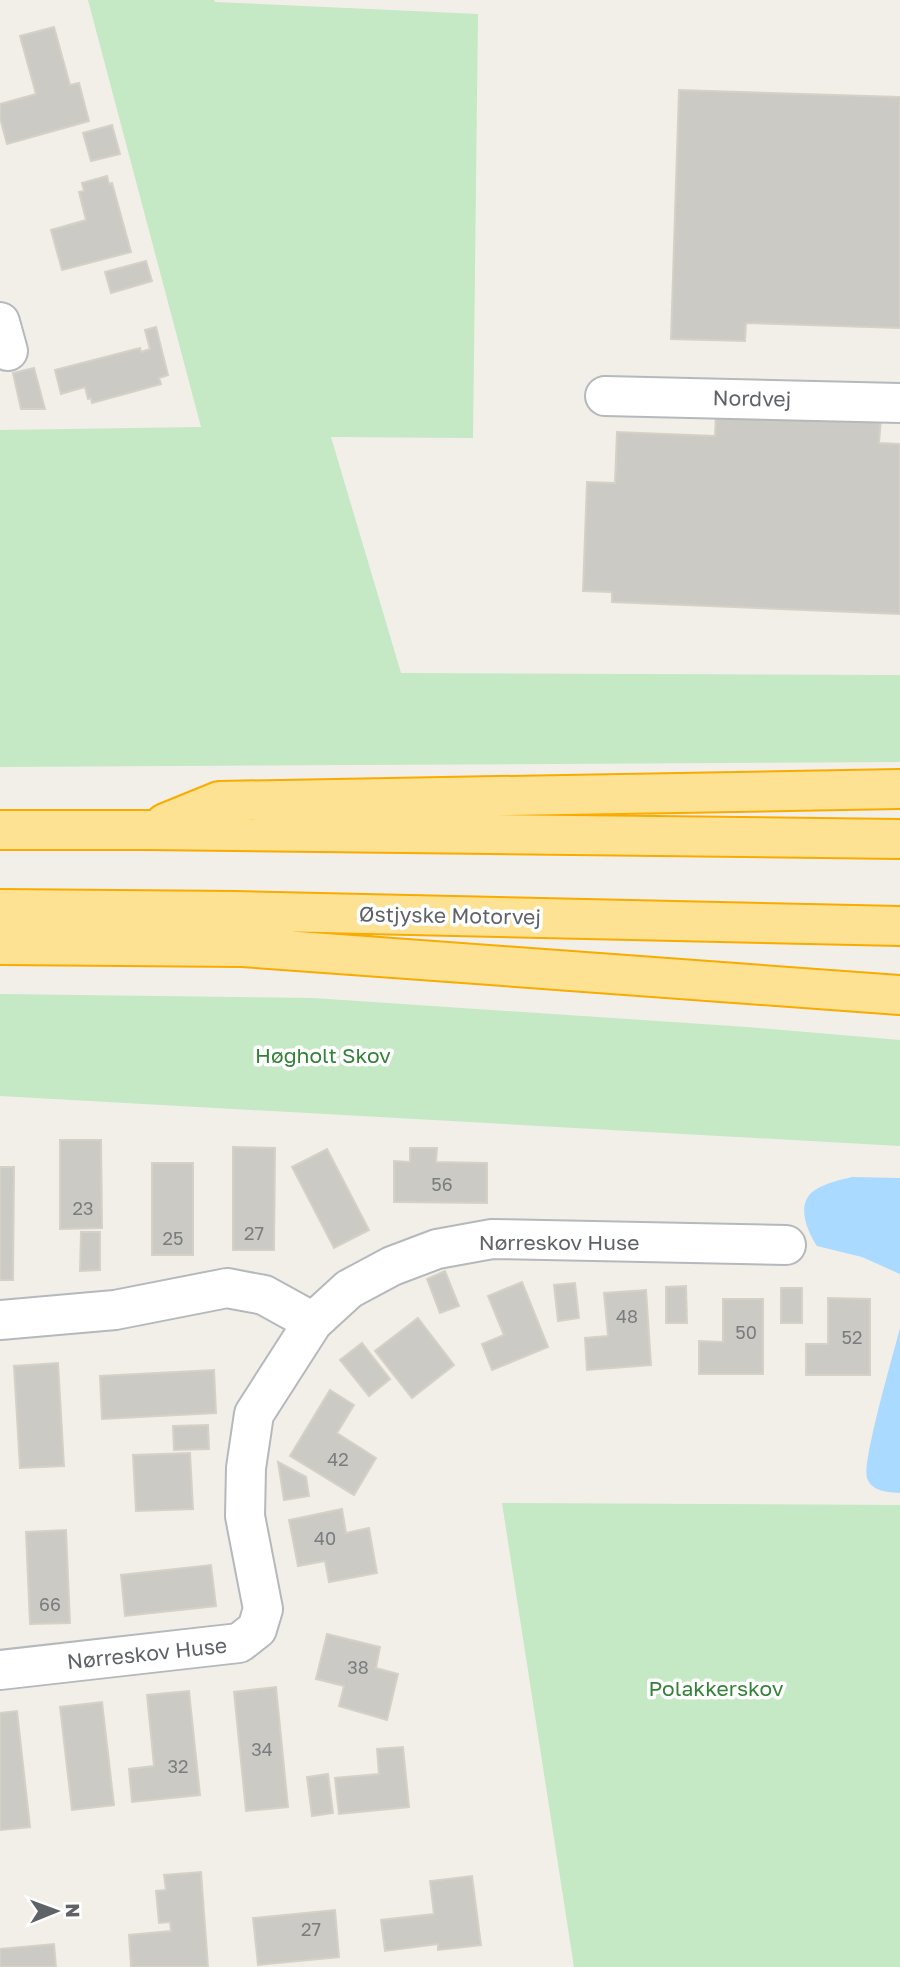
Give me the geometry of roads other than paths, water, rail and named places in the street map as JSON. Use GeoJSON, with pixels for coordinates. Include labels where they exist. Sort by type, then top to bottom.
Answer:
{"type":"FeatureCollection","features":[{"type":"Feature","properties":{"kind":"highway"},"geometry":{"type":"LineString","coordinates":[[148,830],[219,801],[900,789]]}},
{"type":"Feature","properties":{"kind":"highway"},"geometry":{"type":"LineString","coordinates":[[0,830],[900,839]]}},
{"type":"Feature","properties":{"kind":"highway","name":"Østjyske Motorvej"},"geometry":{"type":"LineString","coordinates":[[0,909],[236,911],[900,926]]}},
{"type":"Feature","properties":{"kind":"highway"},"geometry":{"type":"LineString","coordinates":[[0,945],[243,947],[900,995]]}},
{"type":"Feature","properties":{"kind":"street","name":"Nordvej"},"geometry":{"type":"LineString","coordinates":[[605,396],[900,402]]}},
{"type":"Feature","properties":{"kind":"street","name":"Nørreskov Huse"},"geometry":{"type":"LineString","coordinates":[[0,1670],[239,1643],[257,1629],[263,1609],[245,1516],[246,1468],[254,1414],[313,1322],[349,1289],[392,1266],[437,1249],[492,1240],[786,1245]]}},
{"type":"Feature","properties":{"kind":"street"},"geometry":{"type":"LineString","coordinates":[[0,1320],[115,1310],[227,1288],[264,1295],[313,1322]]}},
{"type":"Feature","properties":{"kind":"water"},"geometry":{"type":"Polygon","coordinates":[[[852,1177],[900,1178],[900,1274],[862,1257],[817,1246],[810,1233],[804,1209],[809,1196],[824,1185],[852,1177]]]}},
{"type":"Feature","properties":{"kind":"water"},"geometry":{"type":"Polygon","coordinates":[[[900,1328],[900,1493],[881,1490],[869,1483],[867,1468],[874,1429],[900,1328]]]}},
{"type":"Feature","properties":{"kind":"park label","name":"Høgholt Skov"},"geometry":{"type":"Point","coordinates":[323,1056]}},
{"type":"Feature","properties":{"kind":"park label","name":"Polakkerskov"},"geometry":{"type":"Point","coordinates":[716,1689]}}]}
